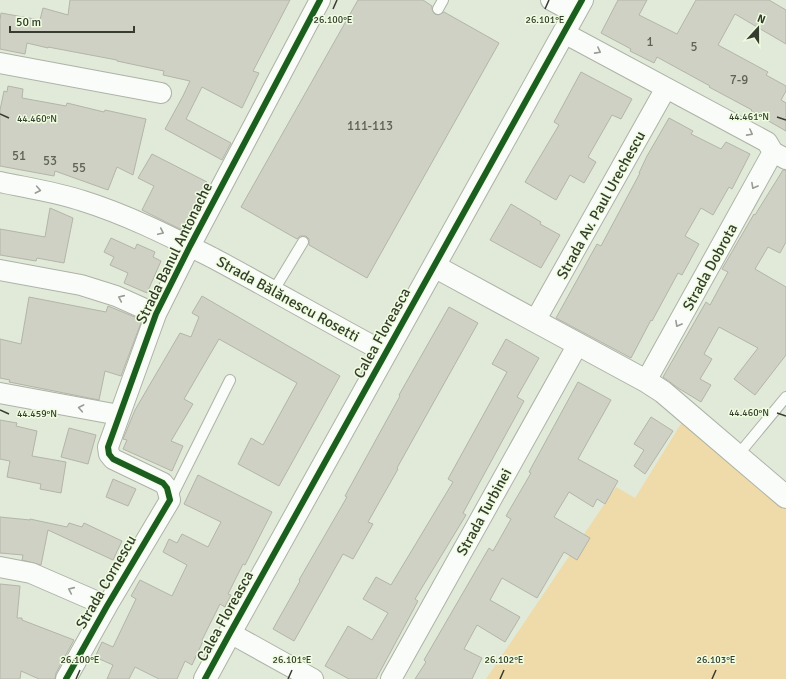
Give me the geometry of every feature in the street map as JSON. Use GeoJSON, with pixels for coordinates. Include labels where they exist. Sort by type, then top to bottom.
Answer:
{"type":"FeatureCollection","features":[{"type":"Feature","properties":{"kind":"street","name":"Strada Banul Antonache"},"geometry":{"type":"LineString","coordinates":[[170,500],[167,488],[163,483],[113,459],[108,454],[108,447],[156,314],[190,246],[320,0]]}},
{"type":"Feature","properties":{"kind":"street"},"geometry":{"type":"LineString","coordinates":[[551,0],[579,7]]}},
{"type":"Feature","properties":{"kind":"street","name":"Calea Floreasca"},"geometry":{"type":"LineString","coordinates":[[205,679],[579,7]]}},
{"type":"Feature","properties":{"kind":"street"},"geometry":{"type":"LineString","coordinates":[[564,33],[767,142],[780,156]]}},
{"type":"Feature","properties":{"kind":"street"},"geometry":{"type":"LineString","coordinates":[[0,63],[161,93]]}},
{"type":"Feature","properties":{"kind":"street","name":"Strada Av. Paul Urechescu"},"geometry":{"type":"LineString","coordinates":[[536,322],[666,88]]}},
{"type":"Feature","properties":{"kind":"street","name":"Strada Dobrota"},"geometry":{"type":"LineString","coordinates":[[646,381],[780,156]]}},
{"type":"Feature","properties":{"kind":"street","name":"Strada Bălănescu Rosetti"},"geometry":{"type":"LineString","coordinates":[[0,182],[55,193],[83,201],[139,223],[190,246],[274,290],[386,353]]}},
{"type":"Feature","properties":{"kind":"street"},"geometry":{"type":"LineString","coordinates":[[434,266],[646,381],[663,392],[786,496]]}},
{"type":"Feature","properties":{"kind":"street"},"geometry":{"type":"LineString","coordinates":[[0,270],[81,285],[116,296],[156,314]]}},
{"type":"Feature","properties":{"kind":"street","name":"Strada Turbinei"},"geometry":{"type":"LineString","coordinates":[[391,679],[578,344]]}},
{"type":"Feature","properties":{"kind":"street"},"geometry":{"type":"LineString","coordinates":[[0,393],[119,415]]}},
{"type":"Feature","properties":{"kind":"street","name":"Strada Cornescu"},"geometry":{"type":"LineString","coordinates":[[66,679],[107,606],[170,500]]}},
{"type":"Feature","properties":{"kind":"street"},"geometry":{"type":"LineString","coordinates":[[0,567],[31,573],[107,606]]}},
{"type":"Feature","properties":{"kind":"street"},"geometry":{"type":"LineString","coordinates":[[230,633],[313,679]]}},
{"type":"Feature","properties":{"kind":"lane"},"geometry":{"type":"LineString","coordinates":[[274,290],[303,242]]}},
{"type":"Feature","properties":{"kind":"lane"},"geometry":{"type":"LineString","coordinates":[[170,500],[230,380]]}},
{"type":"Feature","properties":{"kind":"lane"},"geometry":{"type":"LineString","coordinates":[[738,455],[786,397]]}},
{"type":"Feature","properties":{"kind":"shaded area"},"geometry":{"type":"Polygon","coordinates":[[[684,419],[786,509],[786,679],[486,679],[616,487],[635,498],[684,419]]]}},
{"type":"Feature","properties":{"kind":"building"},"geometry":{"type":"Polygon","coordinates":[[[70,0],[290,0],[253,71],[259,73],[242,108],[202,87],[186,119],[231,143],[222,160],[165,129],[190,81],[163,75],[164,71],[117,60],[27,43],[25,54],[0,49],[1,13],[40,20],[43,8],[68,15],[70,0]]]}},
{"type":"Feature","properties":{"kind":"building"},"geometry":{"type":"Polygon","coordinates":[[[358,0],[423,0],[432,6],[435,14],[438,15],[444,12],[499,43],[367,278],[309,245],[309,239],[306,236],[300,236],[297,239],[241,207],[358,0]]]}},
{"type":"Feature","properties":{"kind":"building"},"geometry":{"type":"Polygon","coordinates":[[[618,0],[647,0],[639,15],[677,34],[696,0],[769,0],[786,10],[786,44],[735,14],[718,45],[768,72],[766,75],[786,86],[786,91],[781,100],[786,103],[786,131],[751,111],[752,110],[657,57],[654,63],[630,51],[631,49],[601,33],[618,0]]]}},
{"type":"Feature","properties":{"kind":"building"},"geometry":{"type":"Polygon","coordinates":[[[581,72],[632,99],[621,119],[612,115],[588,157],[596,162],[584,183],[570,175],[556,200],[525,182],[559,125],[554,122],[581,72]]]}},
{"type":"Feature","properties":{"kind":"building"},"geometry":{"type":"Polygon","coordinates":[[[8,86],[23,89],[22,98],[66,106],[67,103],[104,112],[105,110],[146,119],[133,175],[117,167],[108,190],[55,171],[54,176],[0,166],[0,110],[4,91],[7,92],[8,86]]]}},
{"type":"Feature","properties":{"kind":"building"},"geometry":{"type":"Polygon","coordinates":[[[669,118],[693,131],[691,134],[721,149],[726,142],[750,154],[732,189],[729,187],[713,215],[701,208],[685,236],[699,244],[682,275],[678,273],[631,358],[556,318],[597,244],[601,246],[640,173],[647,156],[669,118]]]}},
{"type":"Feature","properties":{"kind":"building"},"geometry":{"type":"Polygon","coordinates":[[[152,154],[207,182],[190,215],[191,216],[184,231],[142,210],[154,186],[138,178],[152,154]]]}},
{"type":"Feature","properties":{"kind":"building"},"geometry":{"type":"Polygon","coordinates":[[[783,170],[786,170],[786,242],[780,253],[768,247],[755,269],[786,287],[786,355],[755,395],[734,379],[758,348],[719,327],[704,354],[712,359],[700,379],[711,385],[701,402],[663,377],[706,302],[710,305],[728,272],[722,269],[754,214],[755,215],[783,170]]]}},
{"type":"Feature","properties":{"kind":"building"},"geometry":{"type":"Polygon","coordinates":[[[511,204],[541,222],[540,224],[560,235],[541,268],[490,240],[511,204]]]}},
{"type":"Feature","properties":{"kind":"building"},"geometry":{"type":"Polygon","coordinates":[[[50,208],[73,218],[64,263],[37,258],[36,261],[0,255],[0,229],[45,237],[50,208]]]}},
{"type":"Feature","properties":{"kind":"building"},"geometry":{"type":"Polygon","coordinates":[[[111,238],[135,249],[137,244],[155,252],[153,257],[161,261],[147,293],[124,283],[128,273],[110,265],[114,257],[104,252],[111,238]]]}},
{"type":"Feature","properties":{"kind":"building"},"geometry":{"type":"Polygon","coordinates":[[[202,296],[340,376],[279,486],[238,464],[251,438],[263,445],[297,383],[219,339],[184,399],[193,404],[171,441],[183,446],[172,471],[123,449],[127,440],[123,439],[135,410],[180,333],[191,337],[199,317],[192,313],[202,296]]]}},
{"type":"Feature","properties":{"kind":"building"},"geometry":{"type":"Polygon","coordinates":[[[29,297],[106,312],[108,306],[142,320],[121,376],[105,371],[99,400],[9,382],[10,380],[0,378],[0,339],[21,344],[29,297]]]}},
{"type":"Feature","properties":{"kind":"building"},"geometry":{"type":"Polygon","coordinates":[[[449,307],[478,323],[368,522],[373,524],[353,559],[343,554],[294,641],[273,629],[300,581],[299,580],[347,497],[345,496],[400,396],[399,395],[449,307]]]}},
{"type":"Feature","properties":{"kind":"building"},"geometry":{"type":"Polygon","coordinates":[[[506,339],[539,358],[517,397],[524,401],[463,513],[466,515],[415,599],[418,601],[376,679],[349,679],[325,666],[348,626],[372,640],[388,613],[363,599],[376,577],[391,585],[453,482],[448,479],[507,372],[492,364],[506,339]]]}},
{"type":"Feature","properties":{"kind":"building"},"geometry":{"type":"Polygon","coordinates":[[[578,382],[611,400],[578,459],[618,481],[605,504],[597,499],[593,507],[569,492],[554,517],[590,538],[577,560],[564,552],[537,598],[502,578],[490,600],[520,617],[505,642],[477,625],[464,649],[482,658],[472,679],[415,679],[426,662],[424,660],[489,548],[493,551],[511,519],[506,516],[531,473],[529,472],[578,382]]]}},
{"type":"Feature","properties":{"kind":"building"},"geometry":{"type":"Polygon","coordinates":[[[651,417],[673,431],[645,474],[634,466],[644,450],[634,444],[651,417]]]}},
{"type":"Feature","properties":{"kind":"building"},"geometry":{"type":"Polygon","coordinates":[[[0,420],[17,423],[16,426],[37,431],[32,456],[66,462],[61,493],[40,489],[41,484],[7,477],[10,461],[0,459],[0,420]]]}},
{"type":"Feature","properties":{"kind":"building"},"geometry":{"type":"Polygon","coordinates":[[[69,428],[96,435],[88,464],[61,457],[69,428]]]}},
{"type":"Feature","properties":{"kind":"building"},"geometry":{"type":"Polygon","coordinates":[[[198,475],[272,512],[245,565],[243,564],[228,594],[231,595],[225,607],[220,604],[202,640],[203,641],[192,665],[185,661],[177,679],[159,679],[135,667],[129,679],[107,679],[113,665],[95,657],[102,642],[113,647],[136,599],[131,596],[140,580],[172,596],[187,565],[163,552],[169,539],[177,543],[182,534],[208,547],[221,522],[184,504],[198,475]]]}},
{"type":"Feature","properties":{"kind":"building"},"geometry":{"type":"Polygon","coordinates":[[[113,479],[136,489],[128,506],[106,497],[113,479]]]}},
{"type":"Feature","properties":{"kind":"building"},"geometry":{"type":"Polygon","coordinates":[[[0,517],[30,519],[67,527],[69,523],[82,527],[84,523],[122,541],[113,560],[48,530],[41,565],[22,560],[23,555],[0,553],[0,517]]]}},
{"type":"Feature","properties":{"kind":"building"},"geometry":{"type":"Polygon","coordinates":[[[0,584],[20,586],[17,618],[22,618],[22,620],[74,640],[56,673],[55,679],[39,679],[21,671],[20,679],[0,679],[0,584]]]}},
{"type":"Feature","properties":{"kind":"cycle path"},"geometry":{"type":"LineString","coordinates":[[66,679],[107,606],[170,500],[167,488],[163,483],[113,459],[109,454],[108,447],[156,314],[190,246],[320,0]]}},
{"type":"Feature","properties":{"kind":"cycle path"},"geometry":{"type":"LineString","coordinates":[[205,679],[582,0]]}}]}
